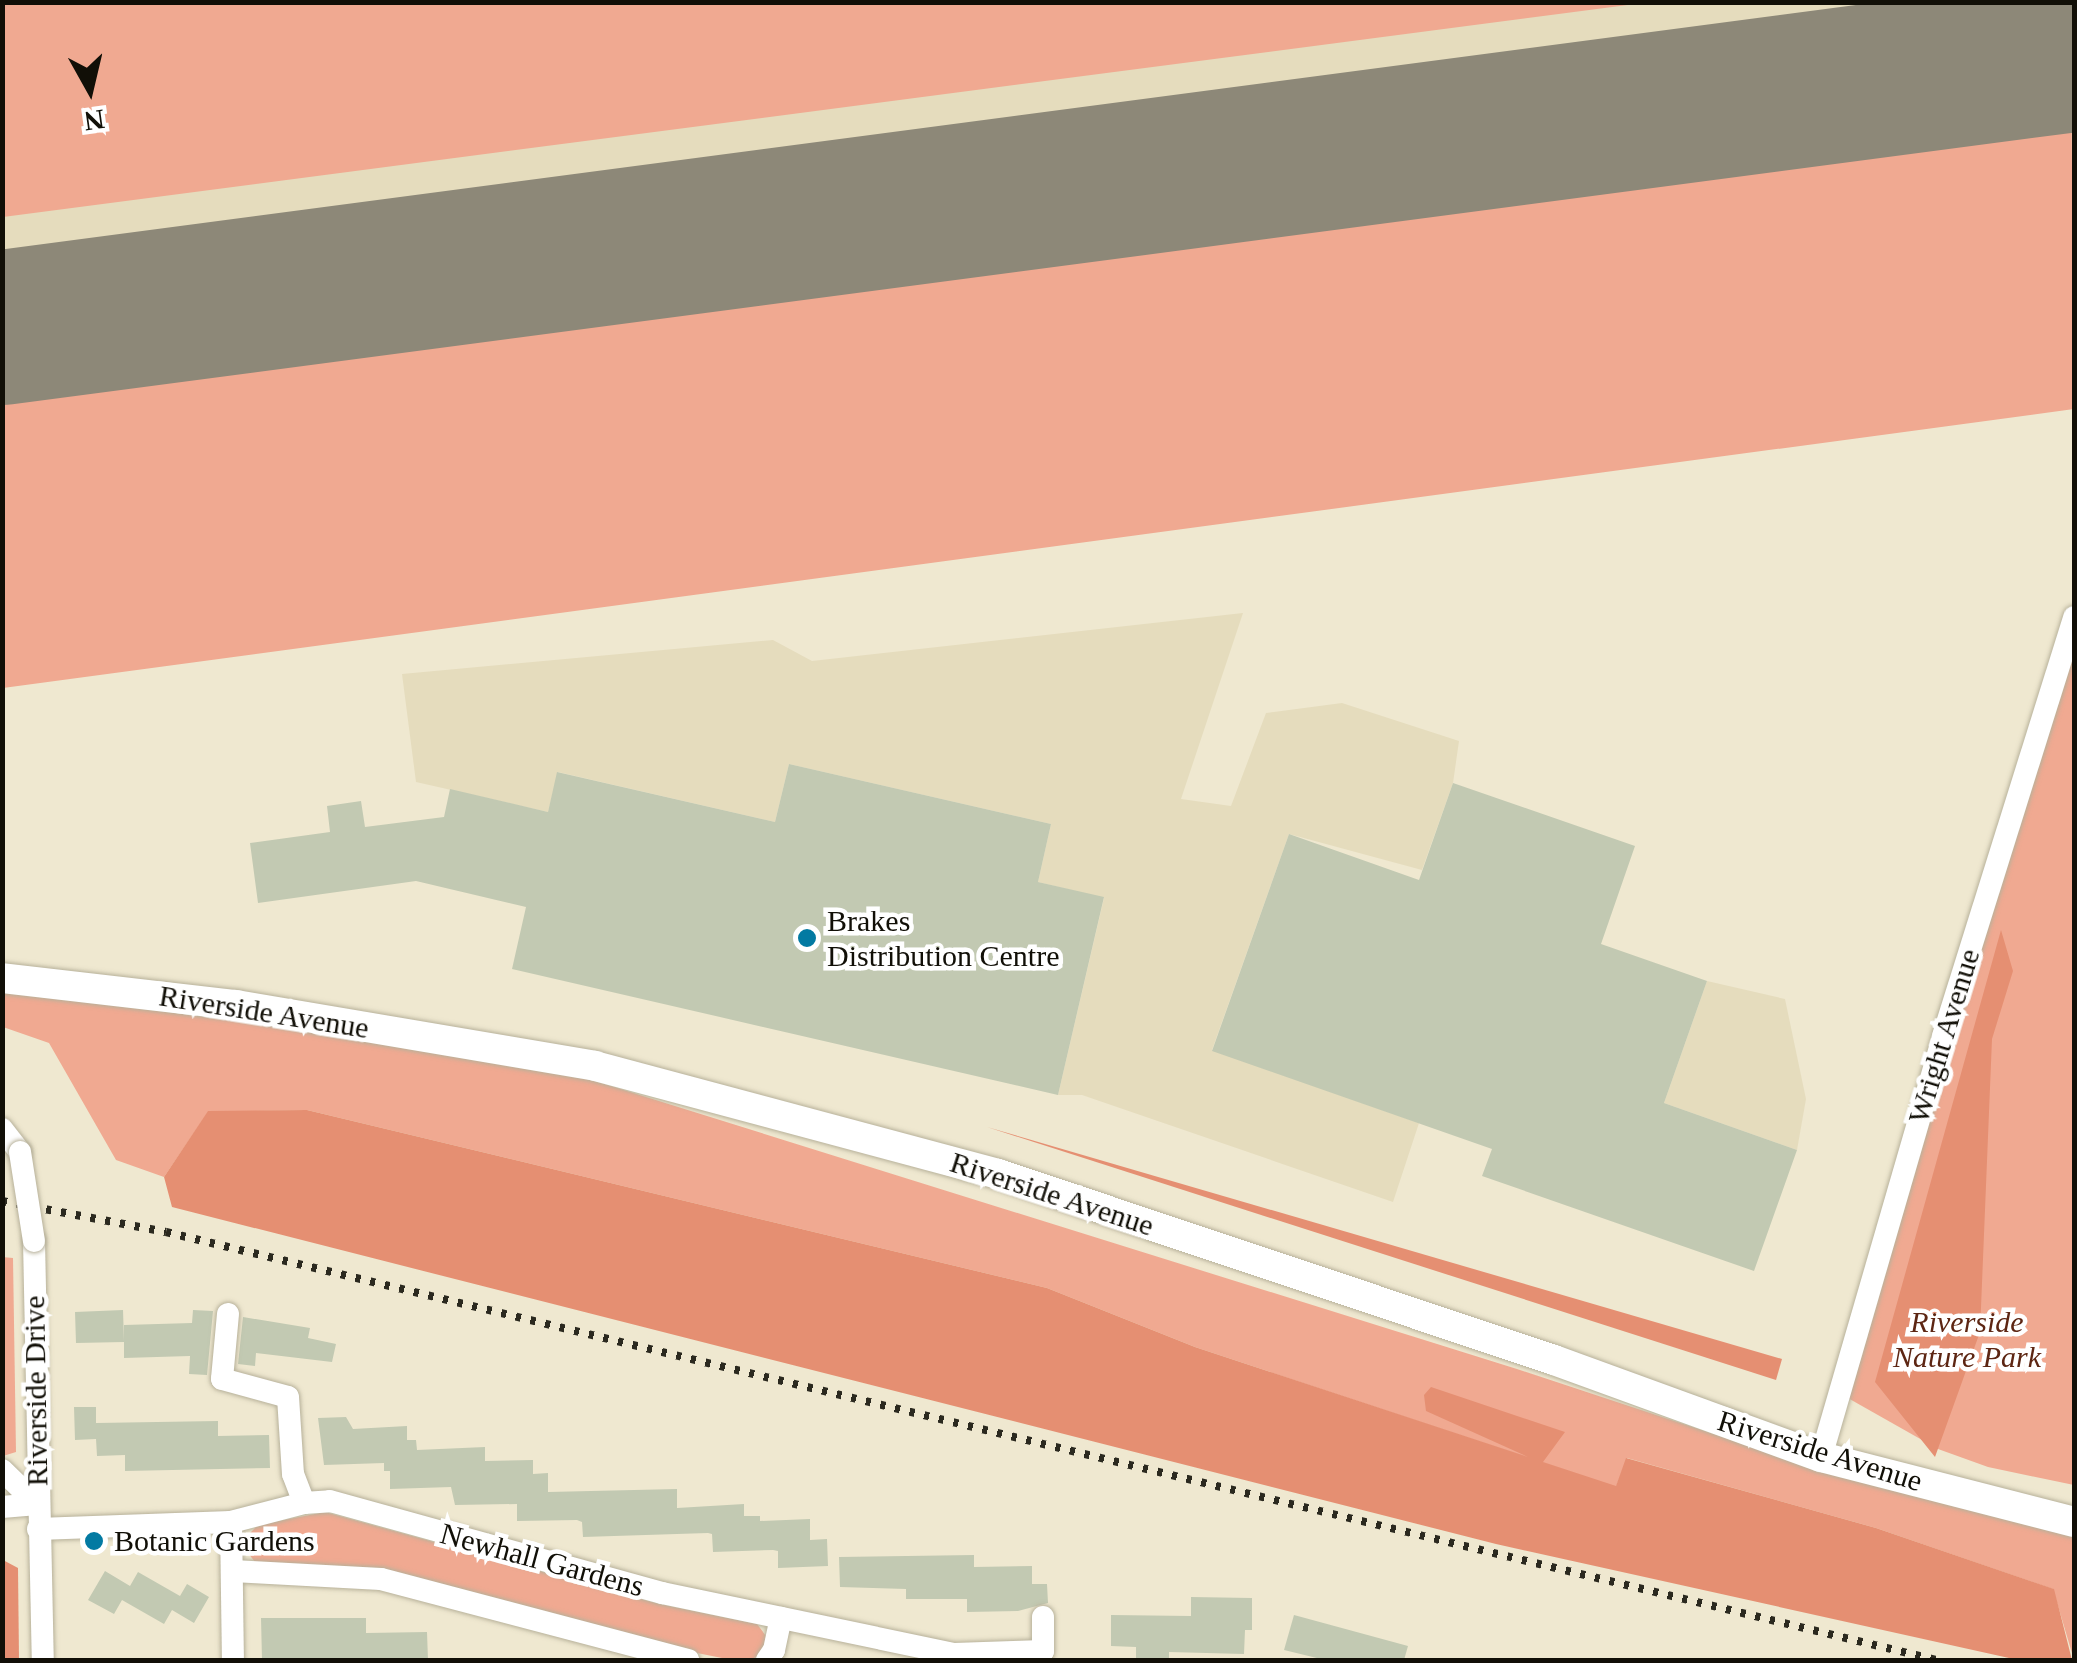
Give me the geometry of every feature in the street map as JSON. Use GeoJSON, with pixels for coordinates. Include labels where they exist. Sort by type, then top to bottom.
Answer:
{"type":"FeatureCollection","features":[{"type":"Feature","properties":{"kind":"main road","name":"Riverside Avenue"},"geometry":{"type":"LineString","coordinates":[[2,978],[236,1005],[614,1071],[998,1174],[1554,1360],[1821,1457],[2074,1522]]}},
{"type":"Feature","properties":{"kind":"street","name":"Wright Avenue"},"geometry":{"type":"LineString","coordinates":[[1821,1457],[1942,1036],[2074,616]]}},
{"type":"Feature","properties":{"kind":"street","name":"Riverside Drive"},"geometry":{"type":"LineString","coordinates":[[2,1128],[20,1152],[34,1241],[42,1660]]}},
{"type":"Feature","properties":{"kind":"street"},"geometry":{"type":"LineString","coordinates":[[228,1314],[222,1379],[288,1397],[293,1474],[304,1503]]}},
{"type":"Feature","properties":{"kind":"street"},"geometry":{"type":"LineString","coordinates":[[2,1470],[37,1504]]}},
{"type":"Feature","properties":{"kind":"street","name":"Newhall Gardens"},"geometry":{"type":"LineString","coordinates":[[38,1529],[231,1522],[304,1503],[330,1501],[662,1593],[954,1654],[1044,1652],[1043,1617]]}},
{"type":"Feature","properties":{"kind":"street"},"geometry":{"type":"LineString","coordinates":[[2,1507],[37,1504]]}},
{"type":"Feature","properties":{"kind":"street"},"geometry":{"type":"LineString","coordinates":[[231,1522],[234,1660]]}},
{"type":"Feature","properties":{"kind":"street","name":"Newhall Gardens"},"geometry":{"type":"LineString","coordinates":[[233,1571],[381,1579],[688,1660]]}},
{"type":"Feature","properties":{"kind":"street"},"geometry":{"type":"LineString","coordinates":[[766,1660],[774,1650],[781,1618]]}},
{"type":"Feature","properties":{"kind":"shaded area"},"geometry":{"type":"Polygon","coordinates":[[[2,3],[2074,3],[2074,395],[3,686],[2,3]]]}},
{"type":"Feature","properties":{"kind":"shaded area"},"geometry":{"type":"Polygon","coordinates":[[[1243,613],[1181,799],[1231,806],[1266,713],[1342,703],[1459,741],[1453,783],[1422,870],[1289,834],[1212,1050],[1419,1123],[1393,1202],[1082,1095],[1058,1095],[1104,898],[1038,882],[1051,824],[789,764],[775,822],[558,772],[548,812],[416,782],[402,674],[773,640],[812,661],[1243,613]]]}},
{"type":"Feature","properties":{"kind":"shaded area"},"geometry":{"type":"Polygon","coordinates":[[[1707,981],[1785,999],[1806,1099],[1797,1150],[1664,1103],[1707,981]]]}},
{"type":"Feature","properties":{"kind":"green space"},"geometry":{"type":"Polygon","coordinates":[[[3,2],[1643,2],[1643,3],[3,217],[3,2]]]}},
{"type":"Feature","properties":{"kind":"green space"},"geometry":{"type":"Polygon","coordinates":[[[2071,50],[2074,409],[3,688],[3,325],[446,269],[479,294],[497,297],[572,286],[610,249],[1114,181],[1153,211],[1253,197],[1251,171],[1265,162],[2071,50]]]}},
{"type":"Feature","properties":{"kind":"green space","name":"Riverside Nature Park"},"geometry":{"type":"Polygon","coordinates":[[[2074,617],[2074,1485],[1988,1467],[1938,1449],[1839,1393],[2074,617]]]}},
{"type":"Feature","properties":{"kind":"green space"},"geometry":{"type":"Polygon","coordinates":[[[2001,930],[2013,971],[1992,1039],[1980,1332],[1935,1457],[1875,1382],[2001,930]]]}},
{"type":"Feature","properties":{"kind":"green space"},"geometry":{"type":"Polygon","coordinates":[[[3,991],[314,1031],[582,1077],[1517,1369],[1801,1463],[2074,1537],[2074,1660],[2053,1589],[1876,1528],[1627,1458],[1616,1487],[1195,1347],[1047,1288],[307,1110],[208,1112],[164,1177],[116,1160],[49,1043],[3,1027],[3,991]]]}},
{"type":"Feature","properties":{"kind":"green space"},"geometry":{"type":"Polygon","coordinates":[[[307,1110],[1047,1288],[1195,1347],[1528,1457],[1426,1411],[1424,1395],[1431,1387],[1565,1432],[1543,1462],[1616,1486],[1626,1458],[1876,1528],[2054,1589],[2072,1660],[2018,1660],[1496,1544],[172,1207],[164,1177],[208,1111],[307,1110]]]}},
{"type":"Feature","properties":{"kind":"green space"},"geometry":{"type":"Polygon","coordinates":[[[987,1127],[1782,1359],[1776,1380],[987,1127]]]}},
{"type":"Feature","properties":{"kind":"green space"},"geometry":{"type":"Polygon","coordinates":[[[2,1257],[13,1258],[16,1452],[3,1456],[2,1257]]]}},
{"type":"Feature","properties":{"kind":"green space"},"geometry":{"type":"Polygon","coordinates":[[[325,1512],[659,1604],[757,1624],[766,1636],[762,1654],[750,1660],[732,1660],[652,1644],[255,1562],[245,1549],[247,1536],[258,1525],[325,1512]]]}},
{"type":"Feature","properties":{"kind":"green space"},"geometry":{"type":"Polygon","coordinates":[[[3,1560],[18,1568],[19,1660],[5,1660],[3,1560]]]}},
{"type":"Feature","properties":{"kind":"building","name":"Brakes Distribution Centre"},"geometry":{"type":"Polygon","coordinates":[[[789,764],[1051,824],[1038,882],[1104,897],[1058,1095],[512,969],[526,907],[416,881],[258,903],[250,843],[330,832],[327,806],[361,801],[365,827],[444,817],[450,789],[548,812],[557,772],[775,822],[789,764]]]}},
{"type":"Feature","properties":{"kind":"building"},"geometry":{"type":"Polygon","coordinates":[[[1453,783],[1635,846],[1601,944],[1707,981],[1664,1103],[1797,1150],[1754,1271],[1482,1176],[1492,1149],[1212,1051],[1289,834],[1419,880],[1453,783]]]}},
{"type":"Feature","properties":{"kind":"building"},"geometry":{"type":"Polygon","coordinates":[[[123,1310],[124,1342],[76,1343],[75,1312],[123,1310]]]}},
{"type":"Feature","properties":{"kind":"building"},"geometry":{"type":"Polygon","coordinates":[[[193,1310],[213,1311],[207,1375],[189,1374],[190,1356],[124,1358],[124,1325],[192,1323],[193,1310]]]}},
{"type":"Feature","properties":{"kind":"building"},"geometry":{"type":"Polygon","coordinates":[[[243,1317],[310,1328],[308,1338],[336,1344],[332,1362],[256,1353],[255,1366],[238,1364],[243,1317]]]}},
{"type":"Feature","properties":{"kind":"building"},"geometry":{"type":"Polygon","coordinates":[[[74,1407],[96,1407],[96,1423],[218,1421],[218,1436],[269,1435],[270,1468],[125,1471],[125,1455],[97,1456],[96,1439],[75,1440],[74,1407]]]}},
{"type":"Feature","properties":{"kind":"building"},"geometry":{"type":"Polygon","coordinates":[[[346,1417],[353,1429],[407,1426],[407,1440],[416,1440],[417,1450],[485,1447],[485,1461],[533,1460],[533,1474],[548,1473],[548,1492],[677,1489],[677,1508],[744,1504],[744,1516],[760,1516],[760,1521],[810,1519],[810,1540],[827,1539],[828,1566],[778,1568],[778,1551],[773,1550],[713,1552],[712,1534],[708,1533],[583,1537],[582,1522],[577,1520],[517,1521],[517,1504],[455,1505],[451,1487],[390,1489],[390,1471],[384,1471],[384,1463],[324,1465],[318,1418],[346,1417]]]}},
{"type":"Feature","properties":{"kind":"building"},"geometry":{"type":"Polygon","coordinates":[[[974,1555],[974,1567],[1032,1566],[1032,1584],[1047,1584],[1048,1603],[1018,1611],[967,1612],[967,1599],[906,1599],[906,1589],[840,1587],[839,1557],[974,1555]]]}},
{"type":"Feature","properties":{"kind":"building"},"geometry":{"type":"Polygon","coordinates":[[[105,1571],[130,1586],[138,1572],[180,1596],[187,1584],[209,1597],[194,1623],[172,1610],[164,1624],[122,1600],[114,1614],[88,1600],[105,1571]]]}},
{"type":"Feature","properties":{"kind":"building"},"geometry":{"type":"Polygon","coordinates":[[[1191,1597],[1252,1598],[1252,1630],[1245,1630],[1244,1654],[1169,1652],[1169,1658],[1136,1658],[1136,1647],[1111,1646],[1111,1615],[1191,1616],[1191,1597]]]}},
{"type":"Feature","properties":{"kind":"building"},"geometry":{"type":"Polygon","coordinates":[[[1294,1615],[1408,1646],[1404,1660],[1325,1660],[1284,1650],[1294,1615]]]}},
{"type":"Feature","properties":{"kind":"building"},"geometry":{"type":"Polygon","coordinates":[[[261,1618],[366,1618],[366,1633],[427,1632],[428,1660],[262,1660],[261,1618]]]}},
{"type":"Feature","properties":{"kind":"runway"},"geometry":{"type":"LineString","coordinates":[[2,327],[2074,54]]}},
{"type":"Feature","properties":{"kind":"railway"},"geometry":{"type":"LineString","coordinates":[[2,1201],[166,1232],[1937,1660]]}},
{"type":"Feature","properties":{"kind":"place","name":"Brakes Distribution Centre"},"geometry":{"type":"Point","coordinates":[807,938]}},
{"type":"Feature","properties":{"kind":"place","name":"Botanic Gardens"},"geometry":{"type":"Point","coordinates":[94,1541]}}]}
